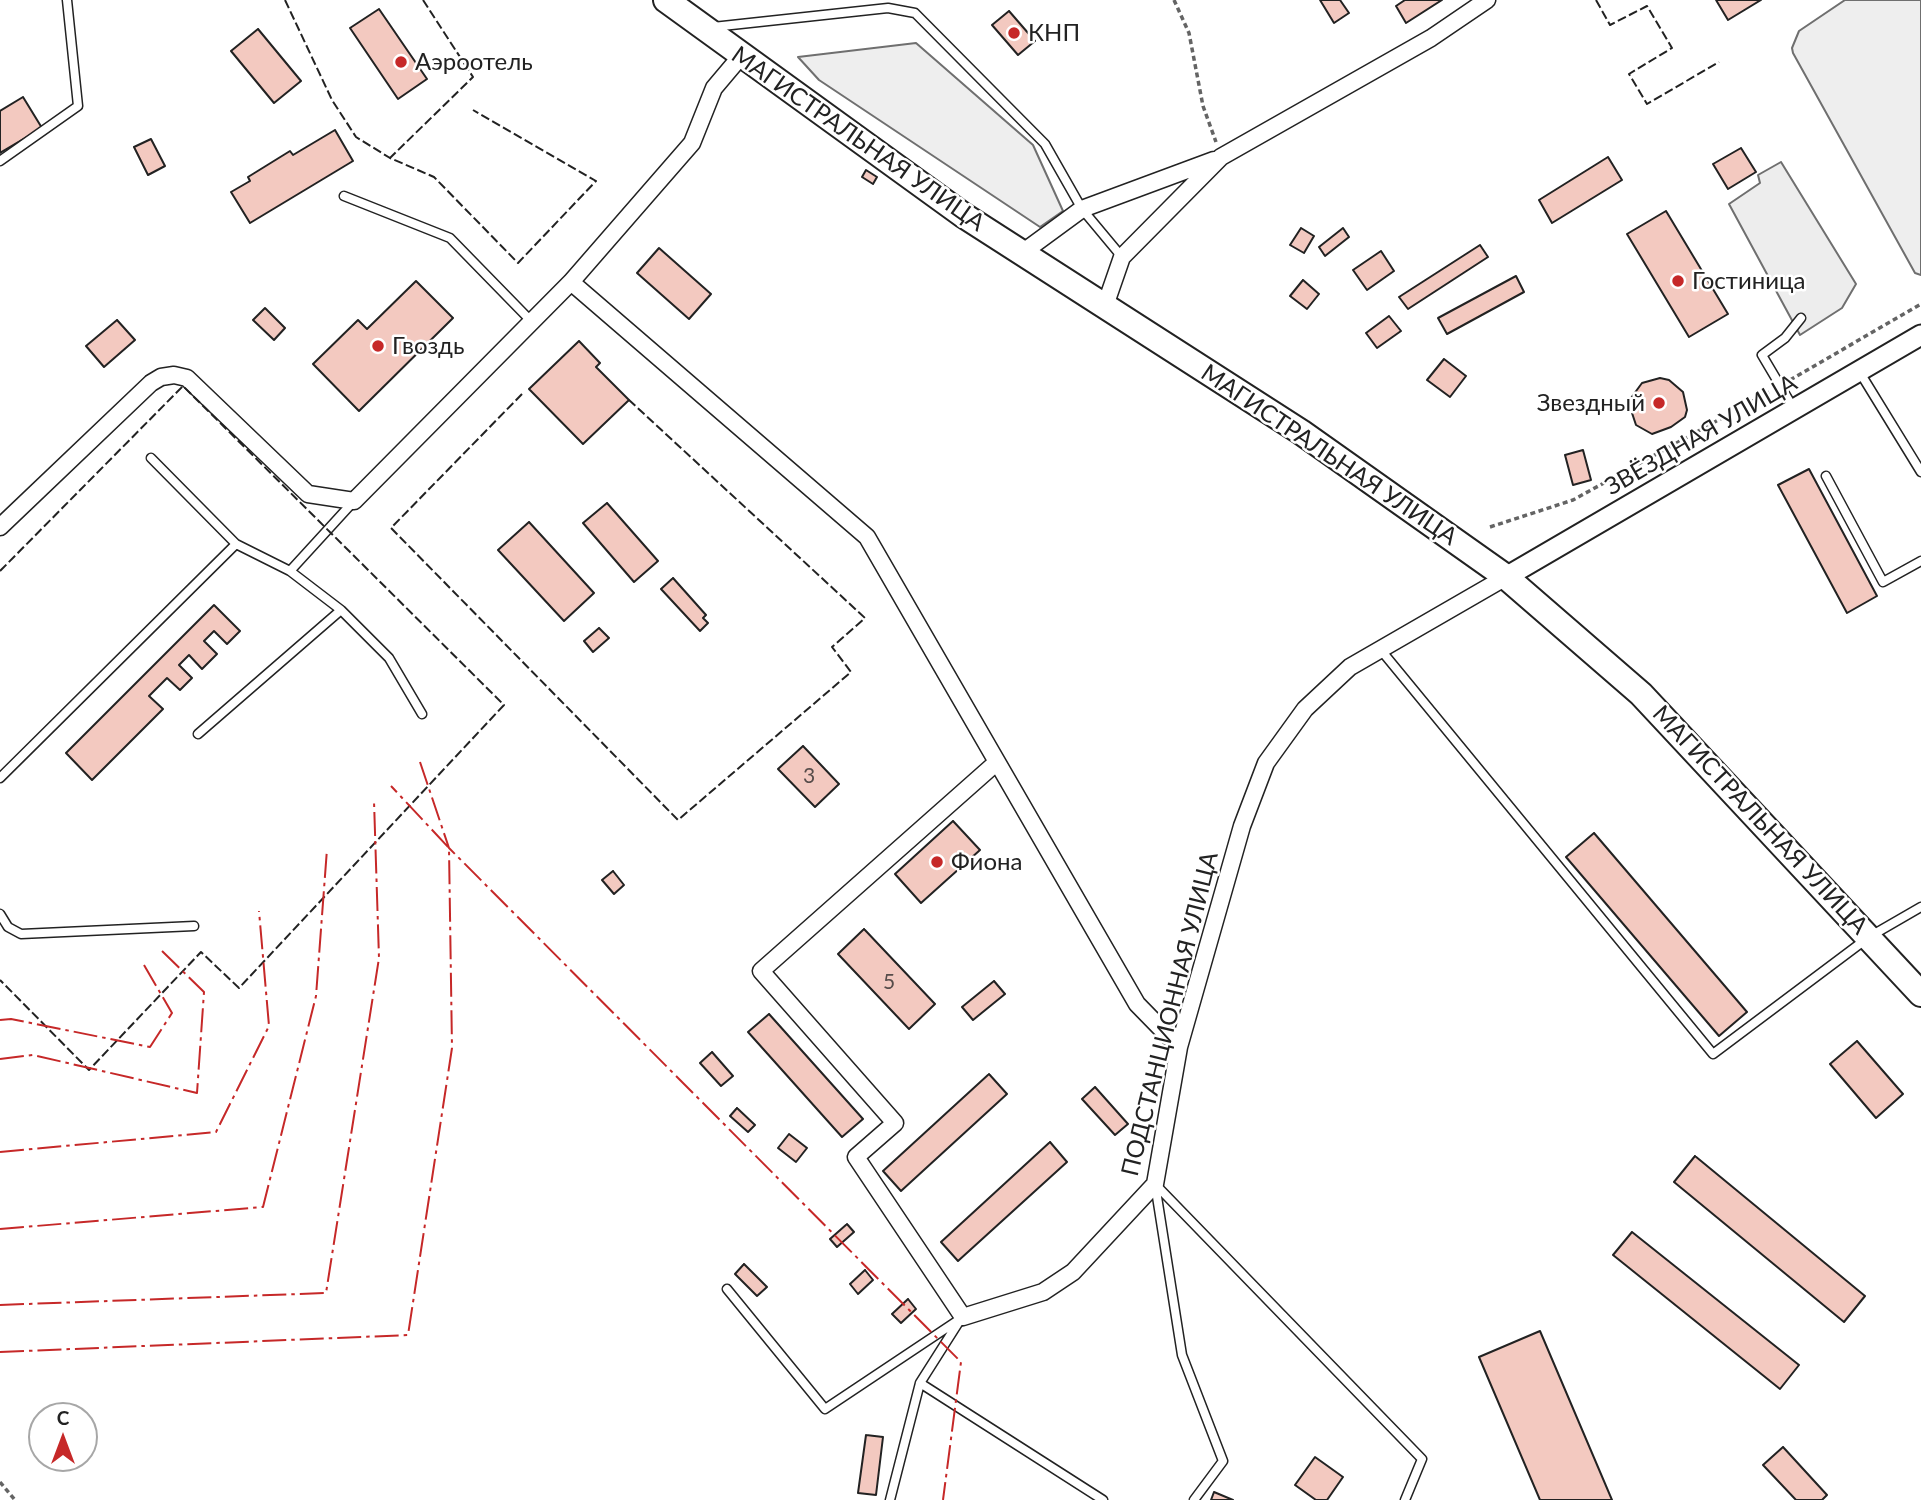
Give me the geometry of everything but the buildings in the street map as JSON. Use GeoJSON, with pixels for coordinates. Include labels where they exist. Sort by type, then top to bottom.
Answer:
{"type":"FeatureCollection","features":[{"type":"Feature","properties":{"kind":"main road","name":"МАГИСТРАЛЬНАЯ УЛИЦА"},"geometry":{"type":"LineString","coordinates":[[666,0],[963,215],[1301,432],[1506,576],[1641,694],[1921,994]]}},
{"type":"Feature","properties":{"kind":"street"},"geometry":{"type":"LineString","coordinates":[[1022,253],[1082,209],[1221,158],[1431,38],[1487,0]]}},
{"type":"Feature","properties":{"kind":"street"},"geometry":{"type":"LineString","coordinates":[[0,527],[152,383],[161,377],[174,375],[187,378],[308,494],[354,501],[527,317],[571,282],[692,143],[714,88],[741,56]]}},
{"type":"Feature","properties":{"kind":"street"},"geometry":{"type":"LineString","coordinates":[[1105,306],[1122,257],[1221,158]]}},
{"type":"Feature","properties":{"kind":"street"},"geometry":{"type":"LineString","coordinates":[[571,282],[867,537],[1137,1004],[1179,1047]]}},
{"type":"Feature","properties":{"kind":"street","name":"ЗВЁЗДНАЯ УЛИЦА"},"geometry":{"type":"LineString","coordinates":[[1506,576],[1921,335]]}},
{"type":"Feature","properties":{"kind":"street","name":"ПОДСТАНЦИОННАЯ УЛИЦА"},"geometry":{"type":"LineString","coordinates":[[963,1317],[1043,1292],[1073,1272],[1154,1184],[1179,1047],[1242,826],[1266,763],[1305,709],[1350,667],[1506,576]]}},
{"type":"Feature","properties":{"kind":"street"},"geometry":{"type":"LineString","coordinates":[[963,1317],[856,1157],[895,1123],[761,971],[997,762]]}},
{"type":"Feature","properties":{"kind":"lane"},"geometry":{"type":"LineString","coordinates":[[0,161],[78,106],[66,0]]}},
{"type":"Feature","properties":{"kind":"lane"},"geometry":{"type":"LineString","coordinates":[[702,28],[888,8],[915,13],[1045,144],[1082,209],[1122,257]]}},
{"type":"Feature","properties":{"kind":"lane"},"geometry":{"type":"LineString","coordinates":[[344,197],[450,237],[527,317]]}},
{"type":"Feature","properties":{"kind":"lane"},"geometry":{"type":"LineString","coordinates":[[1794,409],[1762,355],[1785,338],[1801,318]]}},
{"type":"Feature","properties":{"kind":"lane"},"geometry":{"type":"LineString","coordinates":[[1859,371],[1921,472]]}},
{"type":"Feature","properties":{"kind":"lane"},"geometry":{"type":"LineString","coordinates":[[151,458],[236,544],[290,571],[341,610],[389,658],[422,714]]}},
{"type":"Feature","properties":{"kind":"lane"},"geometry":{"type":"LineString","coordinates":[[1826,476],[1883,582],[1921,561]]}},
{"type":"Feature","properties":{"kind":"lane"},"geometry":{"type":"LineString","coordinates":[[290,571],[354,501]]}},
{"type":"Feature","properties":{"kind":"lane"},"geometry":{"type":"LineString","coordinates":[[0,778],[236,544]]}},
{"type":"Feature","properties":{"kind":"lane"},"geometry":{"type":"LineString","coordinates":[[198,734],[341,610]]}},
{"type":"Feature","properties":{"kind":"lane"},"geometry":{"type":"LineString","coordinates":[[1380,649],[1713,1055],[1869,937],[1921,907]]}},
{"type":"Feature","properties":{"kind":"lane"},"geometry":{"type":"LineString","coordinates":[[0,914],[8,927],[22,934],[194,926]]}},
{"type":"Feature","properties":{"kind":"lane"},"geometry":{"type":"LineString","coordinates":[[1154,1184],[1182,1355],[1223,1461],[1194,1500]]}},
{"type":"Feature","properties":{"kind":"lane"},"geometry":{"type":"LineString","coordinates":[[1154,1184],[1422,1459],[1405,1500]]}},
{"type":"Feature","properties":{"kind":"lane"},"geometry":{"type":"LineString","coordinates":[[727,1289],[825,1409],[963,1317]]}},
{"type":"Feature","properties":{"kind":"lane"},"geometry":{"type":"LineString","coordinates":[[890,1500],[920,1383],[963,1317]]}},
{"type":"Feature","properties":{"kind":"lane"},"geometry":{"type":"LineString","coordinates":[[920,1383],[1103,1500]]}},
{"type":"Feature","properties":{"kind":"path"},"geometry":{"type":"LineString","coordinates":[[1174,0],[1189,33],[1203,106],[1221,158]]}},
{"type":"Feature","properties":{"kind":"path"},"geometry":{"type":"LineString","coordinates":[[1490,527],[1573,500],[1921,304]]}},
{"type":"Feature","properties":{"kind":"path"},"geometry":{"type":"LineString","coordinates":[[0,1482],[15,1500]]}},
{"type":"Feature","properties":{"kind":"shaded area"},"geometry":{"type":"Polygon","coordinates":[[[1845,0],[1921,0],[1921,275],[1915,273],[1793,53],[1792,48],[1799,31],[1845,0]]]}},
{"type":"Feature","properties":{"kind":"shaded area"},"geometry":{"type":"Polygon","coordinates":[[[916,43],[1033,145],[1063,211],[1040,227],[819,80],[798,57],[916,43]]]}},
{"type":"Feature","properties":{"kind":"shaded area"},"geometry":{"type":"Polygon","coordinates":[[[1781,162],[1856,284],[1842,308],[1800,335],[1729,204],[1760,183],[1758,175],[1781,162]]]}},
{"type":"Feature","properties":{"kind":"fence"},"geometry":{"type":"LineString","coordinates":[[285,0],[332,100],[356,137],[390,158]]}},
{"type":"Feature","properties":{"kind":"fence"},"geometry":{"type":"LineString","coordinates":[[423,0],[473,77],[390,158],[434,177],[518,263],[596,181],[473,110]]}},
{"type":"Feature","properties":{"kind":"fence"},"geometry":{"type":"LineString","coordinates":[[1596,0],[1610,25],[1647,6],[1672,48],[1629,74],[1647,104],[1719,62]]}},
{"type":"Feature","properties":{"kind":"fence"},"geometry":{"type":"LineString","coordinates":[[0,571],[183,386],[504,705],[239,988],[201,952],[89,1070],[0,980]]}},
{"type":"Feature","properties":{"kind":"fence"},"geometry":{"type":"LineString","coordinates":[[522,394],[391,528],[678,820],[851,672],[832,647],[865,618],[629,400]]}},
{"type":"Feature","properties":{"kind":"power"},"geometry":{"type":"LineString","coordinates":[[420,762],[449,848],[961,1362],[943,1500]]}},
{"type":"Feature","properties":{"kind":"power"},"geometry":{"type":"LineString","coordinates":[[0,1352],[408,1335],[452,1048],[449,848],[391,786]]}},
{"type":"Feature","properties":{"kind":"power"},"geometry":{"type":"LineString","coordinates":[[0,1305],[326,1293],[379,958],[374,801]]}},
{"type":"Feature","properties":{"kind":"power"},"geometry":{"type":"LineString","coordinates":[[0,1229],[263,1207],[316,996],[327,849]]}},
{"type":"Feature","properties":{"kind":"power"},"geometry":{"type":"LineString","coordinates":[[0,1152],[216,1132],[269,1026],[259,911]]}},
{"type":"Feature","properties":{"kind":"power"},"geometry":{"type":"LineString","coordinates":[[0,1059],[33,1055],[197,1093],[204,992],[162,951]]}},
{"type":"Feature","properties":{"kind":"power"},"geometry":{"type":"LineString","coordinates":[[0,1020],[11,1019],[150,1047],[172,1013],[144,965]]}},
{"type":"Feature","properties":{"kind":"place","name":"КНП"},"geometry":{"type":"Point","coordinates":[1014,33]}},
{"type":"Feature","properties":{"kind":"place","name":"Аэроотель"},"geometry":{"type":"Point","coordinates":[401,62]}},
{"type":"Feature","properties":{"kind":"place","name":"Гостиница"},"geometry":{"type":"Point","coordinates":[1678,281]}},
{"type":"Feature","properties":{"kind":"place","name":"Гвоздь"},"geometry":{"type":"Point","coordinates":[378,346]}},
{"type":"Feature","properties":{"kind":"place","name":"Звездный"},"geometry":{"type":"Point","coordinates":[1659,403]}},
{"type":"Feature","properties":{"kind":"place","name":"Фиона"},"geometry":{"type":"Point","coordinates":[937,862]}}]}
